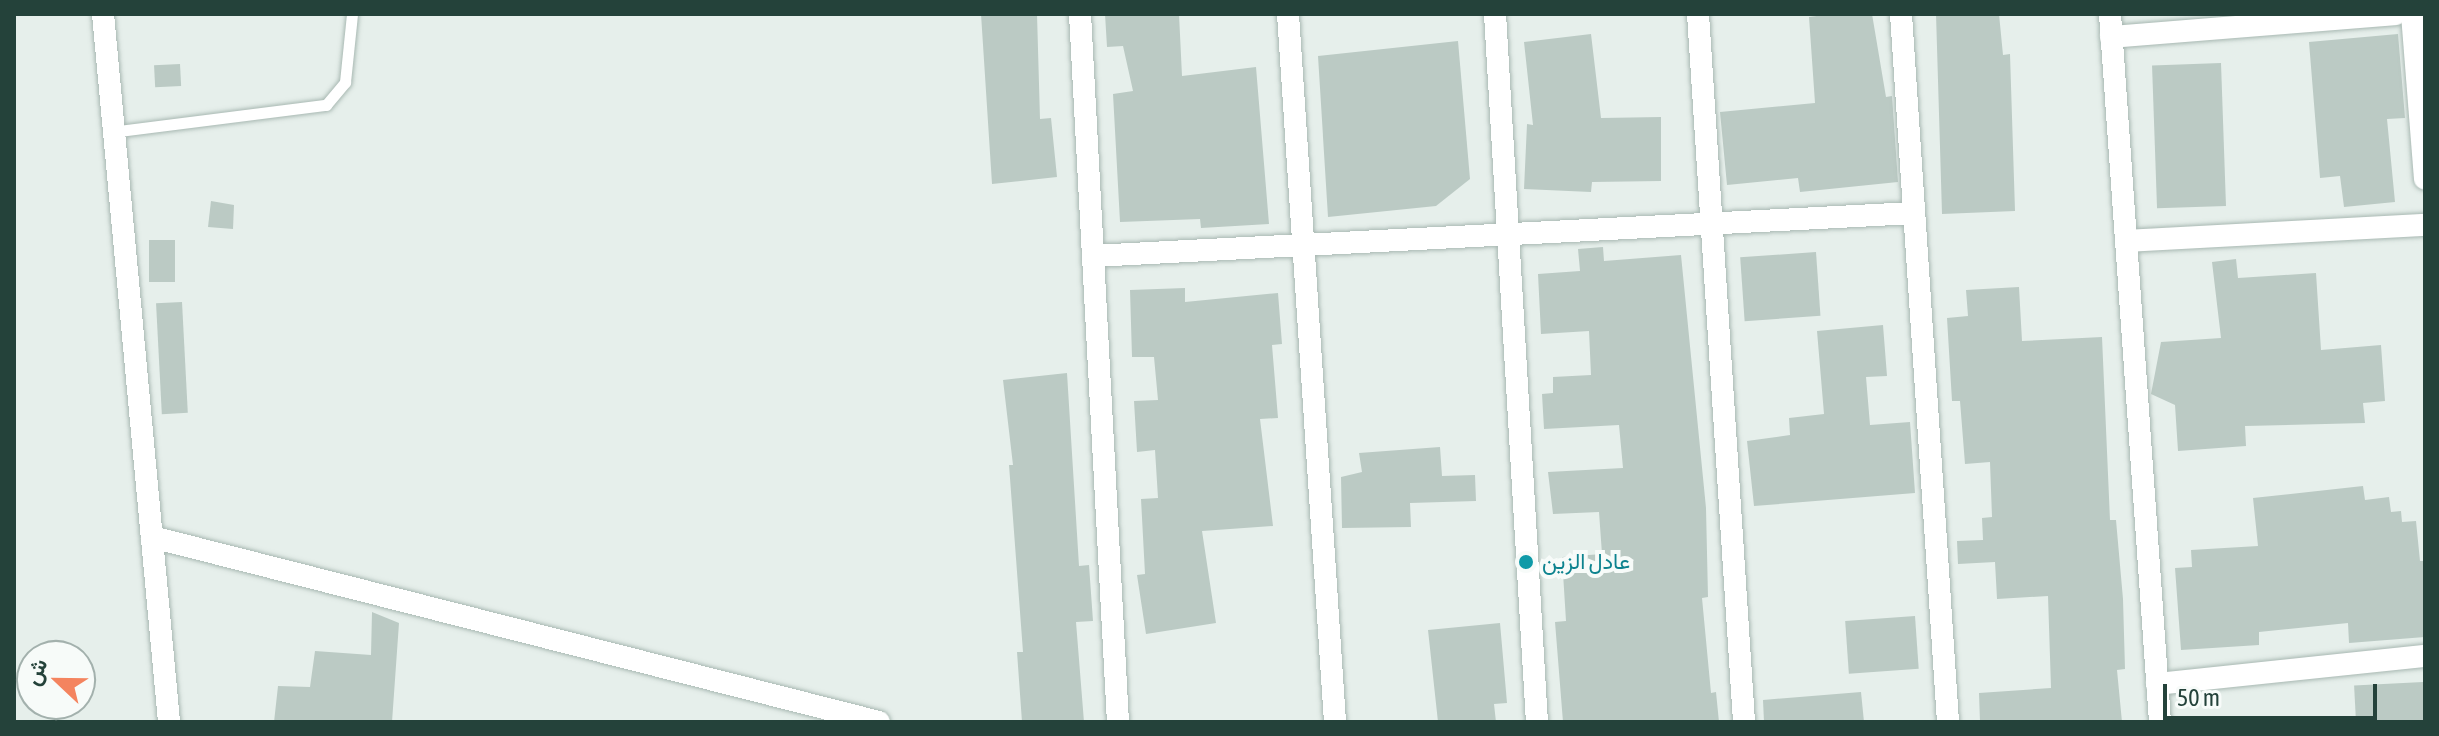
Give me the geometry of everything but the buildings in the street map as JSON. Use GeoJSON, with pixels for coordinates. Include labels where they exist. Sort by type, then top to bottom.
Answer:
{"type":"FeatureCollection","features":[{"type":"Feature","properties":{"kind":"street"},"geometry":{"type":"LineString","coordinates":[[103,14],[111,132],[169,722]]}},
{"type":"Feature","properties":{"kind":"street"},"geometry":{"type":"LineString","coordinates":[[1080,14],[1118,722]]}},
{"type":"Feature","properties":{"kind":"street"},"geometry":{"type":"LineString","coordinates":[[1288,14],[1335,722]]}},
{"type":"Feature","properties":{"kind":"street"},"geometry":{"type":"LineString","coordinates":[[1495,14],[1537,722]]}},
{"type":"Feature","properties":{"kind":"street"},"geometry":{"type":"LineString","coordinates":[[1698,14],[1744,722]]}},
{"type":"Feature","properties":{"kind":"street"},"geometry":{"type":"LineString","coordinates":[[1901,14],[1948,722]]}},
{"type":"Feature","properties":{"kind":"street"},"geometry":{"type":"LineString","coordinates":[[2160,722],[2111,25],[2395,14]]}},
{"type":"Feature","properties":{"kind":"street"},"geometry":{"type":"LineString","coordinates":[[2412,14],[2425,178]]}},
{"type":"Feature","properties":{"kind":"street"},"geometry":{"type":"LineString","coordinates":[[1093,256],[1914,213]]}},
{"type":"Feature","properties":{"kind":"street"},"geometry":{"type":"LineString","coordinates":[[2127,241],[2425,225]]}},
{"type":"Feature","properties":{"kind":"street"},"geometry":{"type":"LineString","coordinates":[[152,537],[879,722]]}},
{"type":"Feature","properties":{"kind":"street"},"geometry":{"type":"LineString","coordinates":[[2157,684],[2425,656]]}},
{"type":"Feature","properties":{"kind":"lane"},"geometry":{"type":"LineString","coordinates":[[111,132],[326,105],[345,82],[352,14]]}},
{"type":"Feature","properties":{"kind":"place","name":"عادل الزين"},"geometry":{"type":"Point","coordinates":[1526,562]}}]}
